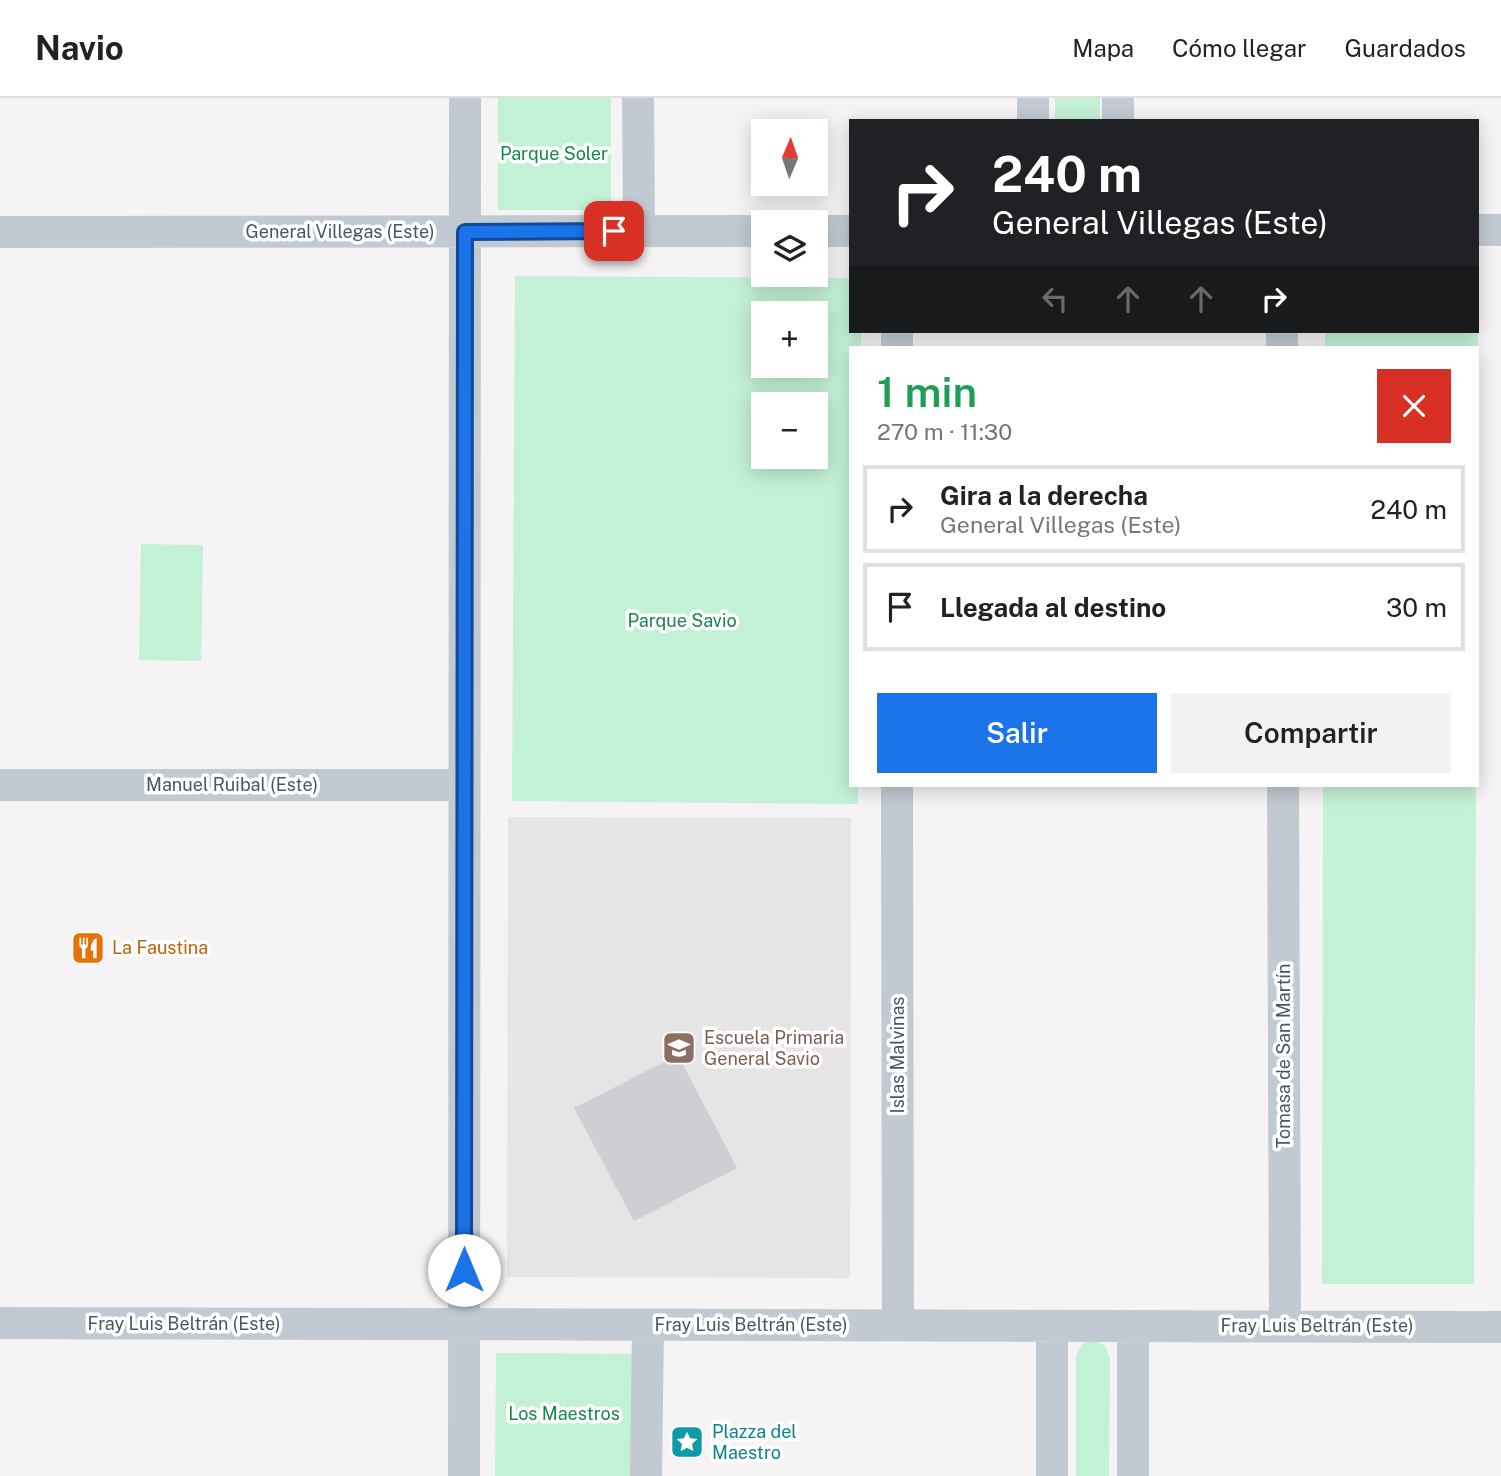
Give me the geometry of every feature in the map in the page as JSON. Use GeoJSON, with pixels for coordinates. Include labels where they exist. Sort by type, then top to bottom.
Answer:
{"type":"FeatureCollection","features":[{"type":"Feature","properties":{"kind":"street"},"geometry":{"type":"LineString","coordinates":[[464,1476],[465,98]]}},
{"type":"Feature","properties":{"kind":"street"},"geometry":{"type":"LineString","coordinates":[[638,98],[639,231]]}},
{"type":"Feature","properties":{"kind":"street"},"geometry":{"type":"LineString","coordinates":[[1033,98],[1033,119]]}},
{"type":"Feature","properties":{"kind":"street"},"geometry":{"type":"LineString","coordinates":[[1118,98],[1118,119]]}},
{"type":"Feature","properties":{"kind":"street"},"geometry":{"type":"LineString","coordinates":[[1479,230],[1501,230]]}},
{"type":"Feature","properties":{"kind":"street","name":"General Villegas (Este)"},"geometry":{"type":"LineString","coordinates":[[0,232],[751,231]]}},
{"type":"Feature","properties":{"kind":"street"},"geometry":{"type":"LineString","coordinates":[[828,231],[849,231]]}},
{"type":"Feature","properties":{"kind":"street","name":"Manuel Ruibal (Este)"},"geometry":{"type":"LineString","coordinates":[[0,785],[464,785]]}},
{"type":"Feature","properties":{"kind":"street","name":"Islas Malvinas"},"geometry":{"type":"LineString","coordinates":[[897,787],[898,1325]]}},
{"type":"Feature","properties":{"kind":"street","name":"Tomasa de San Martín"},"geometry":{"type":"LineString","coordinates":[[1283,787],[1285,1326]]}},
{"type":"Feature","properties":{"kind":"street","name":"Fray Luis Beltrán (Este)"},"geometry":{"type":"LineString","coordinates":[[0,1323],[1501,1327]]}},
{"type":"Feature","properties":{"kind":"street"},"geometry":{"type":"LineString","coordinates":[[646,1476],[648,1325]]}},
{"type":"Feature","properties":{"kind":"street"},"geometry":{"type":"LineString","coordinates":[[1052,1326],[1052,1476]]}},
{"type":"Feature","properties":{"kind":"street"},"geometry":{"type":"LineString","coordinates":[[1133,1326],[1133,1476]]}},
{"type":"Feature","properties":{"kind":"shaded area","name":"Escuela Primaria General Savio"},"geometry":{"type":"Polygon","coordinates":[[[508,817],[851,818],[850,1278],[507,1277],[508,817]]]}},
{"type":"Feature","properties":{"kind":"green space","name":"Parque Soler"},"geometry":{"type":"Polygon","coordinates":[[[498,98],[611,98],[611,210],[498,210],[498,98]]]}},
{"type":"Feature","properties":{"kind":"green space"},"geometry":{"type":"Polygon","coordinates":[[[1055,98],[1100,98],[1100,119],[1055,119],[1055,98]]]}},
{"type":"Feature","properties":{"kind":"green space","name":"Parque Savio"},"geometry":{"type":"Polygon","coordinates":[[[515,276],[751,277],[751,287],[828,287],[828,278],[849,278],[849,333],[861,333],[861,346],[849,346],[849,787],[858,787],[858,804],[512,801],[515,276]]]}},
{"type":"Feature","properties":{"kind":"green space"},"geometry":{"type":"Polygon","coordinates":[[[1325,333],[1478,333],[1478,346],[1325,346],[1325,333]]]}},
{"type":"Feature","properties":{"kind":"green space"},"geometry":{"type":"Polygon","coordinates":[[[141,544],[203,545],[201,661],[139,660],[141,544]]]}},
{"type":"Feature","properties":{"kind":"green space"},"geometry":{"type":"Polygon","coordinates":[[[1323,787],[1476,787],[1474,1284],[1322,1284],[1323,787]]]}},
{"type":"Feature","properties":{"kind":"green space"},"geometry":{"type":"Polygon","coordinates":[[[1094,1340],[1105,1346],[1110,1358],[1109,1476],[1076,1476],[1076,1356],[1082,1344],[1094,1340]]]}},
{"type":"Feature","properties":{"kind":"green space","name":"Los Maestros"},"geometry":{"type":"Polygon","coordinates":[[[496,1353],[633,1354],[632,1476],[495,1476],[496,1353]]]}},
{"type":"Feature","properties":{"kind":"building"},"geometry":{"type":"Polygon","coordinates":[[[678,1055],[737,1168],[634,1221],[574,1108],[678,1055]]]}},
{"type":"Feature","properties":{"kind":"place","name":"La Faustina"},"geometry":{"type":"Point","coordinates":[88,948]}},
{"type":"Feature","properties":{"kind":"place","name":"Escuela Primaria General Savio"},"geometry":{"type":"Point","coordinates":[679,1048]}},
{"type":"Feature","properties":{"kind":"place","name":"Plazza del Maestro"},"geometry":{"type":"Point","coordinates":[687,1442]}},
{"type":"Feature","properties":{"kind":"route"},"geometry":{"type":"LineString","coordinates":[[464,1270],[465,232],[614,231]]}}]}
